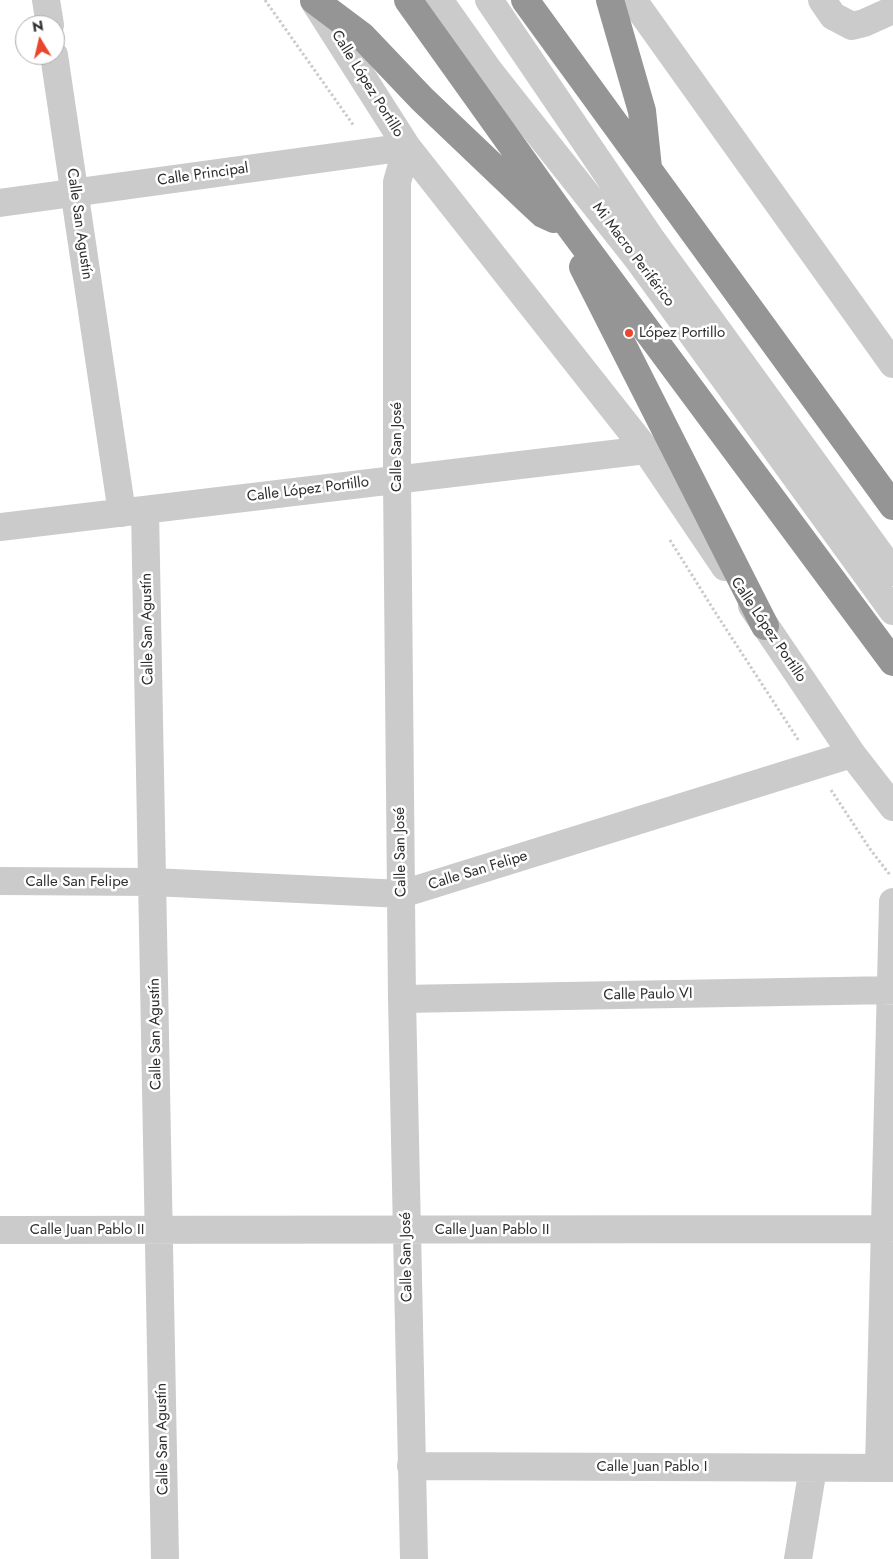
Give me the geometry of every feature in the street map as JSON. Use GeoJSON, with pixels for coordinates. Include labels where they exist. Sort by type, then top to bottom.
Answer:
{"type":"FeatureCollection","features":[{"type":"Feature","properties":{"kind":"highway"},"geometry":{"type":"LineString","coordinates":[[314,0],[362,36],[422,99],[542,214],[570,228],[576,253],[765,626]]}},
{"type":"Feature","properties":{"kind":"highway"},"geometry":{"type":"LineString","coordinates":[[408,0],[570,228],[893,662]]}},
{"type":"Feature","properties":{"kind":"highway"},"geometry":{"type":"LineString","coordinates":[[525,0],[893,506]]}},
{"type":"Feature","properties":{"kind":"highway"},"geometry":{"type":"LineString","coordinates":[[610,0],[642,110],[648,169]]}},
{"type":"Feature","properties":{"kind":"street"},"geometry":{"type":"LineString","coordinates":[[46,0],[48,15]]}},
{"type":"Feature","properties":{"kind":"street","name":"Calle López Portillo"},"geometry":{"type":"LineString","coordinates":[[314,0],[407,147],[646,450],[852,754],[893,807]]}},
{"type":"Feature","properties":{"kind":"street","name":"Mi Macro Periférico"},"geometry":{"type":"LineString","coordinates":[[439,0],[490,72],[637,258],[893,611]]}},
{"type":"Feature","properties":{"kind":"street","name":"Mi Macro Periférico"},"geometry":{"type":"LineString","coordinates":[[489,0],[652,240],[893,572]]}},
{"type":"Feature","properties":{"kind":"street"},"geometry":{"type":"LineString","coordinates":[[633,0],[893,364]]}},
{"type":"Feature","properties":{"kind":"street"},"geometry":{"type":"LineString","coordinates":[[822,0],[833,16],[852,26],[869,21],[893,10]]}},
{"type":"Feature","properties":{"kind":"street","name":"Calle San Agustín"},"geometry":{"type":"LineString","coordinates":[[56,65],[75,192],[134,511],[153,882],[165,1559]]}},
{"type":"Feature","properties":{"kind":"street","name":"Calle Principal"},"geometry":{"type":"LineString","coordinates":[[0,203],[407,147]]}},
{"type":"Feature","properties":{"kind":"street","name":"Calle San José"},"geometry":{"type":"LineString","coordinates":[[407,147],[398,182],[397,480],[402,999],[414,1559]]}},
{"type":"Feature","properties":{"kind":"street","name":"Calle López Portillo"},"geometry":{"type":"LineString","coordinates":[[0,527],[646,450]]}},
{"type":"Feature","properties":{"kind":"street","name":"Calle San Felipe"},"geometry":{"type":"LineString","coordinates":[[0,881],[153,882],[402,894],[852,754]]}},
{"type":"Feature","properties":{"kind":"street"},"geometry":{"type":"LineString","coordinates":[[886,1468],[893,902]]}},
{"type":"Feature","properties":{"kind":"street","name":"Calle Paulo VI"},"geometry":{"type":"LineString","coordinates":[[402,999],[892,990]]}},
{"type":"Feature","properties":{"kind":"street","name":"Calle Juan Pablo II"},"geometry":{"type":"LineString","coordinates":[[0,1230],[889,1228]]}},
{"type":"Feature","properties":{"kind":"street","name":"Calle Juan Pablo I"},"geometry":{"type":"LineString","coordinates":[[411,1466],[886,1468]]}},
{"type":"Feature","properties":{"kind":"street"},"geometry":{"type":"LineString","coordinates":[[798,1559],[813,1468]]}},
{"type":"Feature","properties":{"kind":"place","name":"López Portillo"},"geometry":{"type":"Point","coordinates":[629,333]}}]}
